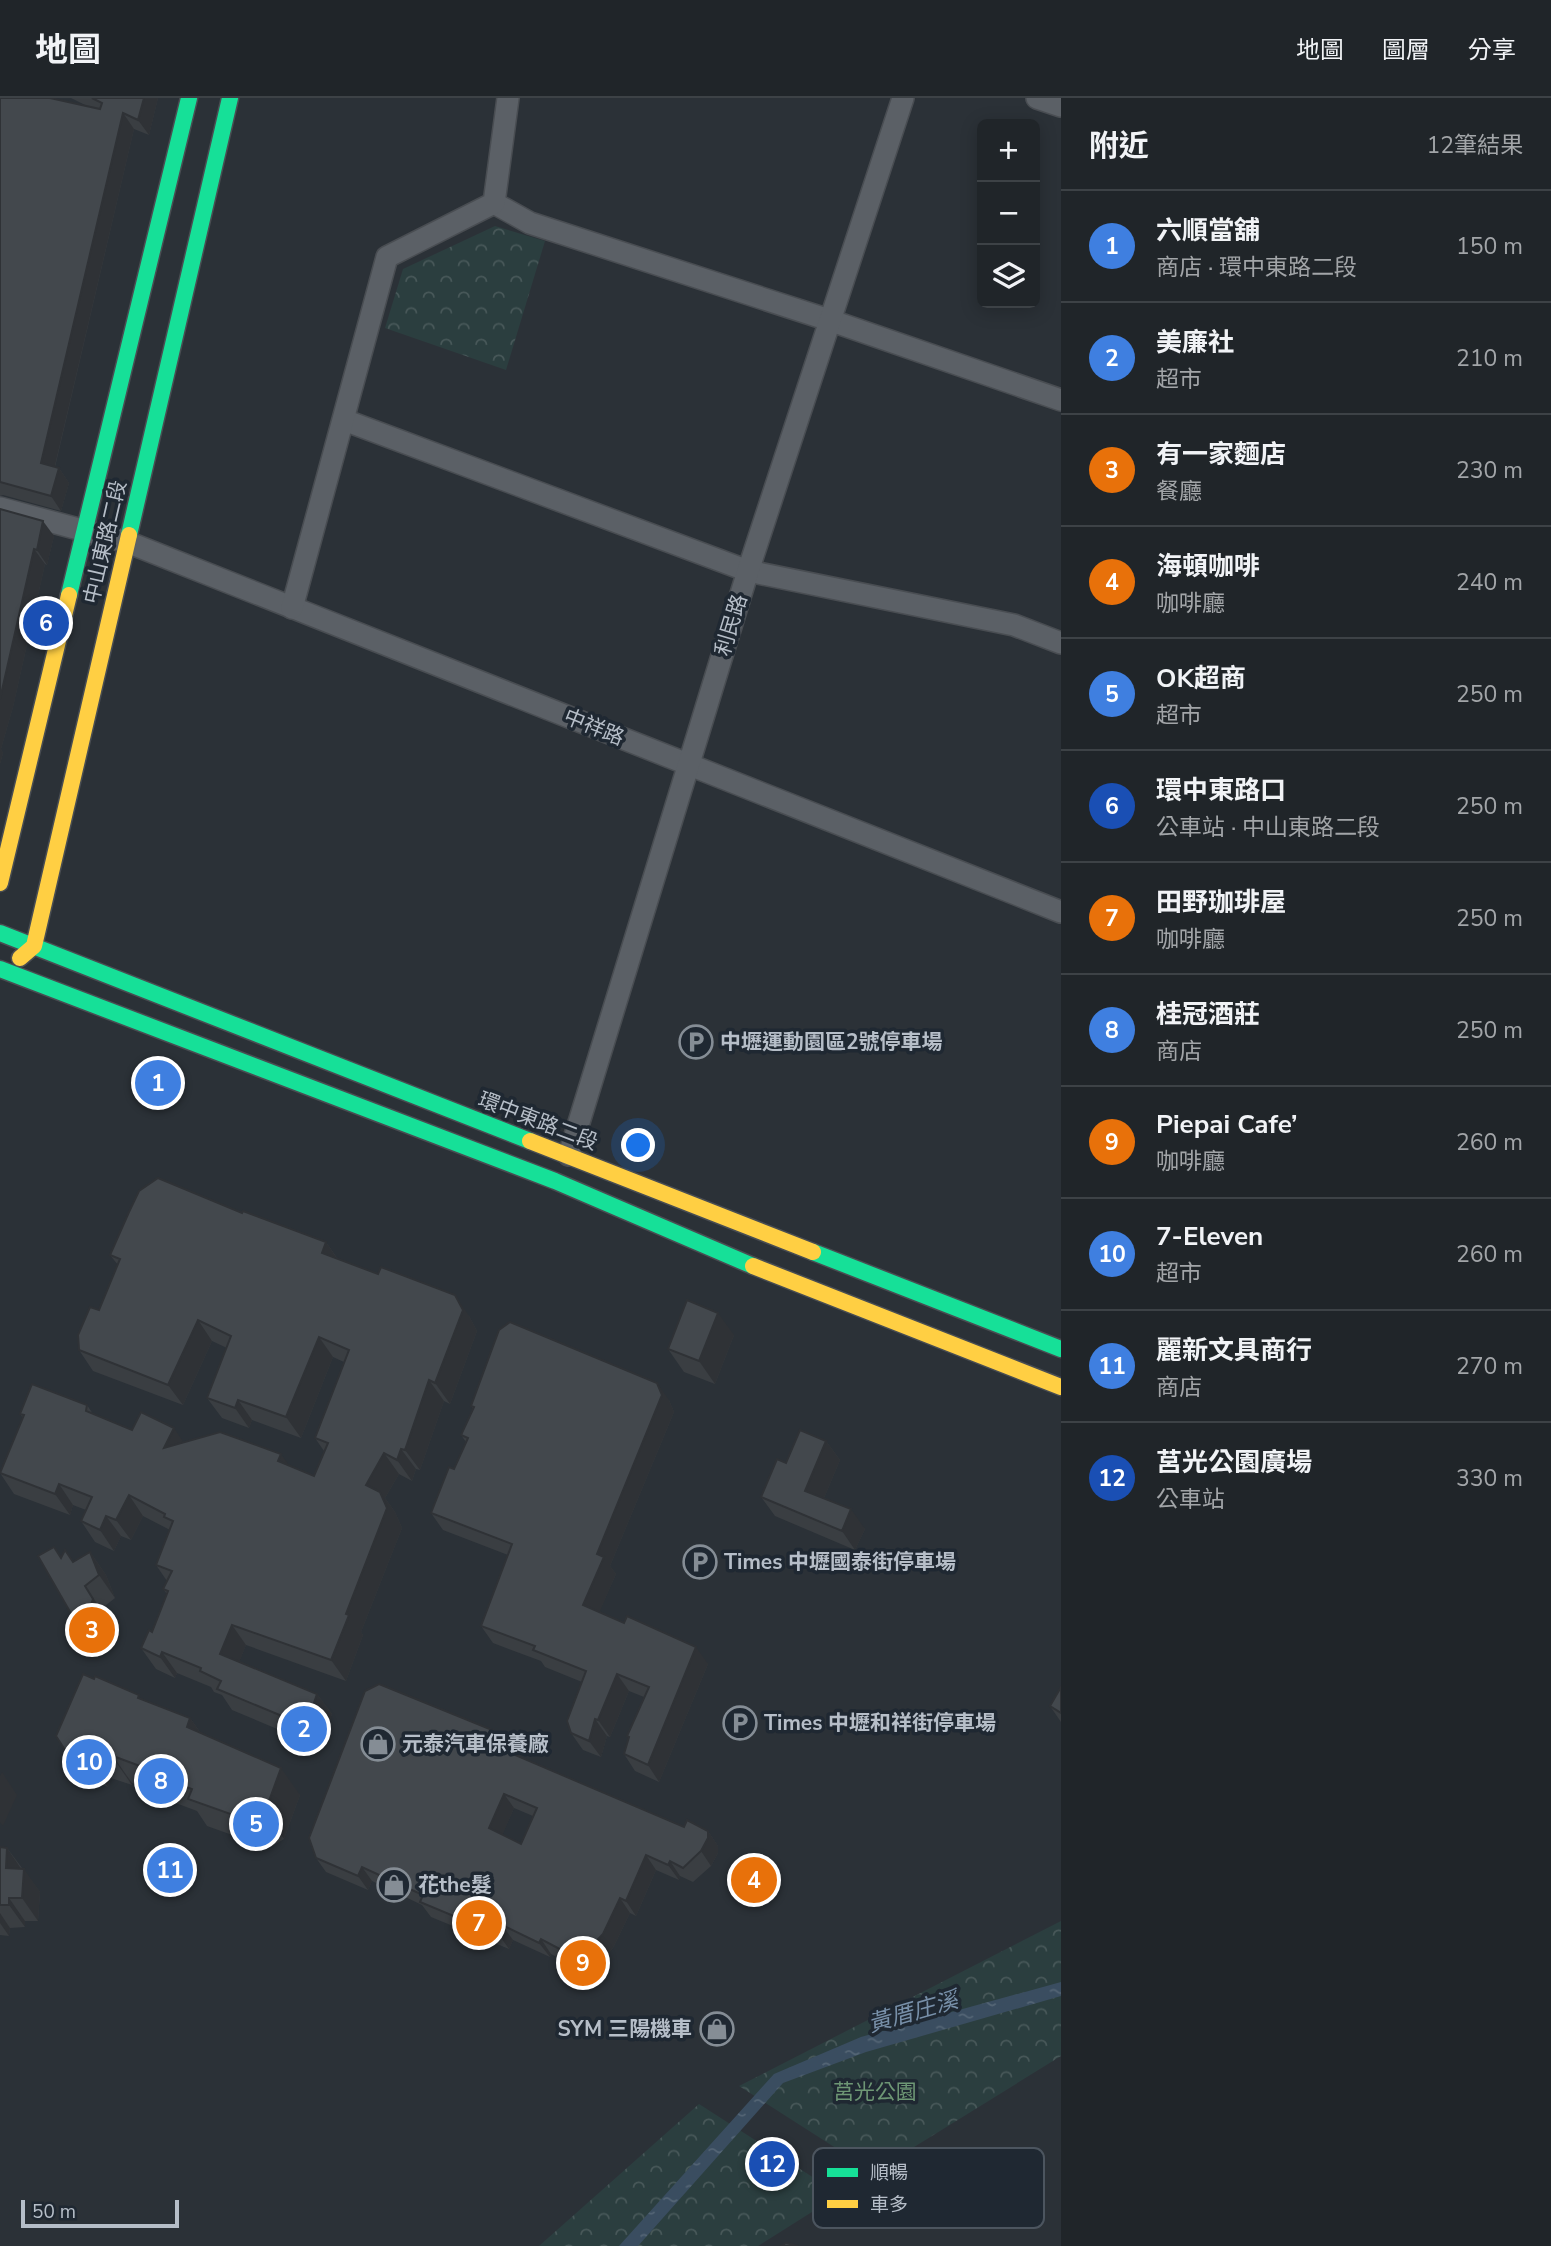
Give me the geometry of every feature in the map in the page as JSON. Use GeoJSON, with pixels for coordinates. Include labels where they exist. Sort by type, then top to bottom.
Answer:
{"type":"FeatureCollection","features":[{"type":"Feature","properties":{"kind":"street","name":"中山東路二段"},"geometry":{"type":"LineString","coordinates":[[0,883],[189,98]]}},
{"type":"Feature","properties":{"kind":"street","name":"中山東路二段"},"geometry":{"type":"LineString","coordinates":[[34,946],[230,98]]}},
{"type":"Feature","properties":{"kind":"street"},"geometry":{"type":"LineString","coordinates":[[494,203],[508,98]]}},
{"type":"Feature","properties":{"kind":"street","name":"利民路"},"geometry":{"type":"LineString","coordinates":[[569,1155],[748,571],[902,98]]}},
{"type":"Feature","properties":{"kind":"street"},"geometry":{"type":"LineString","coordinates":[[1037,98],[1061,106]]}},
{"type":"Feature","properties":{"kind":"street"},"geometry":{"type":"LineString","coordinates":[[494,203],[530,223],[829,320],[1061,400]]}},
{"type":"Feature","properties":{"kind":"street"},"geometry":{"type":"LineString","coordinates":[[292,608],[387,257],[494,203]]}},
{"type":"Feature","properties":{"kind":"street"},"geometry":{"type":"LineString","coordinates":[[344,420],[748,571],[1014,625],[1061,643]]}},
{"type":"Feature","properties":{"kind":"street","name":"中祥路"},"geometry":{"type":"LineString","coordinates":[[0,508],[85,533],[127,542],[1061,912]]}},
{"type":"Feature","properties":{"kind":"street","name":"環中東路二段"},"geometry":{"type":"LineString","coordinates":[[0,933],[1061,1349]]}},
{"type":"Feature","properties":{"kind":"street"},"geometry":{"type":"LineString","coordinates":[[1,970],[34,946]]}},
{"type":"Feature","properties":{"kind":"street"},"geometry":{"type":"LineString","coordinates":[[1,970],[555,1181],[748,1264],[1061,1387]]}},
{"type":"Feature","properties":{"kind":"green space"},"geometry":{"type":"Polygon","coordinates":[[[495,226],[545,241],[506,370],[385,328],[403,269],[495,226]]]}},
{"type":"Feature","properties":{"kind":"green space","name":"莒光公園"},"geometry":{"type":"Polygon","coordinates":[[[1061,1921],[1061,2056],[912,2148],[836,2148],[739,2086],[1061,1921]]]}},
{"type":"Feature","properties":{"kind":"green space"},"geometry":{"type":"Polygon","coordinates":[[[699,2104],[813,2177],[813,2211],[758,2246],[539,2246],[699,2104]]]}},
{"type":"Feature","properties":{"kind":"water"},"geometry":{"type":"Polygon","coordinates":[[[1061,1982],[1061,1996],[866,2052],[783,2083],[638,2246],[619,2246],[774,2074],[861,2037],[1061,1982]]]}},
{"type":"Feature","properties":{"kind":"building"},"geometry":{"type":"Polygon","coordinates":[[[0,98],[50,98],[100,109],[102,103],[92,98],[144,98],[138,120],[123,113],[41,463],[59,468],[51,496],[0,482],[0,98]]]}},
{"type":"Feature","properties":{"kind":"building"},"geometry":{"type":"Polygon","coordinates":[[[0,509],[43,521],[37,550],[34,549],[0,699],[0,509]]]}},
{"type":"Feature","properties":{"kind":"building"},"geometry":{"type":"Polygon","coordinates":[[[158,1178],[242,1213],[243,1211],[326,1242],[322,1253],[378,1274],[381,1267],[455,1295],[463,1310],[435,1383],[429,1380],[405,1450],[401,1449],[397,1460],[384,1453],[366,1485],[380,1492],[387,1508],[331,1660],[232,1625],[220,1654],[317,1694],[306,1726],[217,1689],[221,1681],[200,1671],[201,1668],[162,1652],[160,1657],[141,1648],[149,1630],[152,1632],[168,1591],[163,1589],[172,1571],[156,1565],[173,1521],[164,1517],[165,1514],[129,1495],[116,1520],[106,1516],[100,1530],[81,1521],[92,1497],[59,1484],[55,1494],[0,1473],[24,1415],[20,1414],[32,1384],[87,1405],[86,1411],[132,1430],[141,1412],[174,1428],[164,1448],[220,1432],[281,1454],[278,1461],[314,1476],[328,1443],[315,1438],[349,1350],[319,1337],[286,1417],[238,1400],[235,1408],[207,1398],[231,1336],[198,1320],[168,1385],[79,1350],[78,1335],[90,1307],[99,1310],[120,1259],[110,1255],[129,1212],[139,1191],[158,1178]]]}},
{"type":"Feature","properties":{"kind":"building"},"geometry":{"type":"Polygon","coordinates":[[[687,1300],[718,1313],[699,1361],[668,1349],[687,1300]]]}},
{"type":"Feature","properties":{"kind":"building"},"geometry":{"type":"Polygon","coordinates":[[[510,1322],[657,1383],[662,1395],[597,1554],[604,1557],[583,1605],[624,1623],[627,1616],[696,1647],[648,1765],[624,1754],[629,1737],[627,1736],[649,1687],[617,1674],[598,1720],[595,1719],[589,1741],[571,1733],[567,1721],[586,1671],[533,1650],[535,1646],[481,1626],[512,1544],[431,1513],[449,1467],[454,1469],[468,1438],[461,1435],[474,1407],[471,1406],[499,1330],[510,1322]]]}},
{"type":"Feature","properties":{"kind":"building"},"geometry":{"type":"Polygon","coordinates":[[[800,1430],[826,1441],[805,1491],[851,1509],[842,1531],[761,1497],[777,1459],[786,1463],[800,1430]]]}},
{"type":"Feature","properties":{"kind":"building"},"geometry":{"type":"Polygon","coordinates":[[[54,1547],[61,1558],[65,1550],[73,1562],[90,1552],[99,1575],[85,1586],[93,1599],[90,1608],[73,1617],[38,1556],[54,1547]]]}},
{"type":"Feature","properties":{"kind":"building"},"geometry":{"type":"Polygon","coordinates":[[[83,1674],[94,1679],[95,1676],[139,1695],[138,1698],[190,1718],[187,1727],[281,1768],[265,1812],[250,1821],[188,1799],[192,1789],[154,1775],[156,1772],[113,1756],[92,1751],[89,1760],[65,1750],[56,1736],[83,1674]]]}},
{"type":"Feature","properties":{"kind":"building"},"geometry":{"type":"Polygon","coordinates":[[[379,1684],[507,1736],[501,1749],[684,1827],[687,1820],[708,1831],[708,1838],[701,1851],[683,1868],[670,1861],[668,1865],[646,1855],[626,1901],[620,1898],[603,1934],[583,1955],[577,1951],[571,1955],[541,1939],[539,1943],[502,1925],[499,1935],[420,1902],[423,1895],[362,1867],[358,1876],[316,1858],[309,1838],[365,1691],[379,1684]],[[504,1794],[489,1828],[521,1844],[537,1808],[504,1794]]]}},
{"type":"Feature","properties":{"kind":"building"},"geometry":{"type":"Polygon","coordinates":[[[1061,1687],[1061,1713],[1050,1706],[1061,1687]]]}},
{"type":"Feature","properties":{"kind":"building"},"geometry":{"type":"Polygon","coordinates":[[[0,1847],[7,1848],[6,1868],[24,1869],[22,1898],[9,1898],[9,1905],[0,1905],[0,1847]]]}},
{"type":"Feature","properties":{"kind":"traffic: fast"},"geometry":{"type":"LineString","coordinates":[[69,595],[189,98]]}},
{"type":"Feature","properties":{"kind":"traffic: fast"},"geometry":{"type":"LineString","coordinates":[[129,535],[230,98]]}},
{"type":"Feature","properties":{"kind":"traffic: fast"},"geometry":{"type":"LineString","coordinates":[[0,933],[530,1141]]}},
{"type":"Feature","properties":{"kind":"traffic: fast"},"geometry":{"type":"LineString","coordinates":[[0,969],[555,1181],[753,1266]]}},
{"type":"Feature","properties":{"kind":"traffic: fast"},"geometry":{"type":"LineString","coordinates":[[813,1252],[1061,1349]]}},
{"type":"Feature","properties":{"kind":"traffic: slow"},"geometry":{"type":"LineString","coordinates":[[20,958],[34,946],[129,535]]}},
{"type":"Feature","properties":{"kind":"traffic: slow"},"geometry":{"type":"LineString","coordinates":[[0,883],[69,595]]}},
{"type":"Feature","properties":{"kind":"traffic: slow"},"geometry":{"type":"LineString","coordinates":[[530,1141],[813,1252]]}},
{"type":"Feature","properties":{"kind":"traffic: slow"},"geometry":{"type":"LineString","coordinates":[[753,1266],[1061,1387]]}},
{"type":"Feature","properties":{"kind":"place","name":"環中東路口"},"geometry":{"type":"Point","coordinates":[46,623]}},
{"type":"Feature","properties":{"kind":"place","name":"中壢運動園區2號停車場"},"geometry":{"type":"Point","coordinates":[696,1042]}},
{"type":"Feature","properties":{"kind":"place","name":"六順當舖"},"geometry":{"type":"Point","coordinates":[158,1083]}},
{"type":"Feature","properties":{"kind":"place","name":"Times 中壢國泰街停車場"},"geometry":{"type":"Point","coordinates":[700,1562]}},
{"type":"Feature","properties":{"kind":"place","name":"有一家麵店"},"geometry":{"type":"Point","coordinates":[92,1630]}},
{"type":"Feature","properties":{"kind":"place","name":"Times 中壢和祥街停車場"},"geometry":{"type":"Point","coordinates":[740,1723]}},
{"type":"Feature","properties":{"kind":"place","name":"美廉社"},"geometry":{"type":"Point","coordinates":[304,1729]}},
{"type":"Feature","properties":{"kind":"place","name":"元泰汽車保養廠"},"geometry":{"type":"Point","coordinates":[378,1744]}},
{"type":"Feature","properties":{"kind":"place","name":"7-Eleven"},"geometry":{"type":"Point","coordinates":[89,1762]}},
{"type":"Feature","properties":{"kind":"place","name":"桂冠酒莊"},"geometry":{"type":"Point","coordinates":[161,1781]}},
{"type":"Feature","properties":{"kind":"place","name":"OK超商"},"geometry":{"type":"Point","coordinates":[256,1824]}},
{"type":"Feature","properties":{"kind":"place","name":"麗新文具商行"},"geometry":{"type":"Point","coordinates":[170,1870]}},
{"type":"Feature","properties":{"kind":"place","name":"海頓咖啡"},"geometry":{"type":"Point","coordinates":[754,1880]}},
{"type":"Feature","properties":{"kind":"place","name":"花the髮"},"geometry":{"type":"Point","coordinates":[394,1885]}},
{"type":"Feature","properties":{"kind":"place","name":"田野珈琲屋"},"geometry":{"type":"Point","coordinates":[479,1923]}},
{"type":"Feature","properties":{"kind":"place","name":"Piepai Cafe’"},"geometry":{"type":"Point","coordinates":[583,1963]}},
{"type":"Feature","properties":{"kind":"place","name":"SYM 三陽機車"},"geometry":{"type":"Point","coordinates":[717,2029]}},
{"type":"Feature","properties":{"kind":"place","name":"莒光公園廣場"},"geometry":{"type":"Point","coordinates":[772,2164]}},
{"type":"Feature","properties":{"kind":"water label","name":"黃厝庄溪"},"geometry":{"type":"Point","coordinates":[913,2012]}}]}
